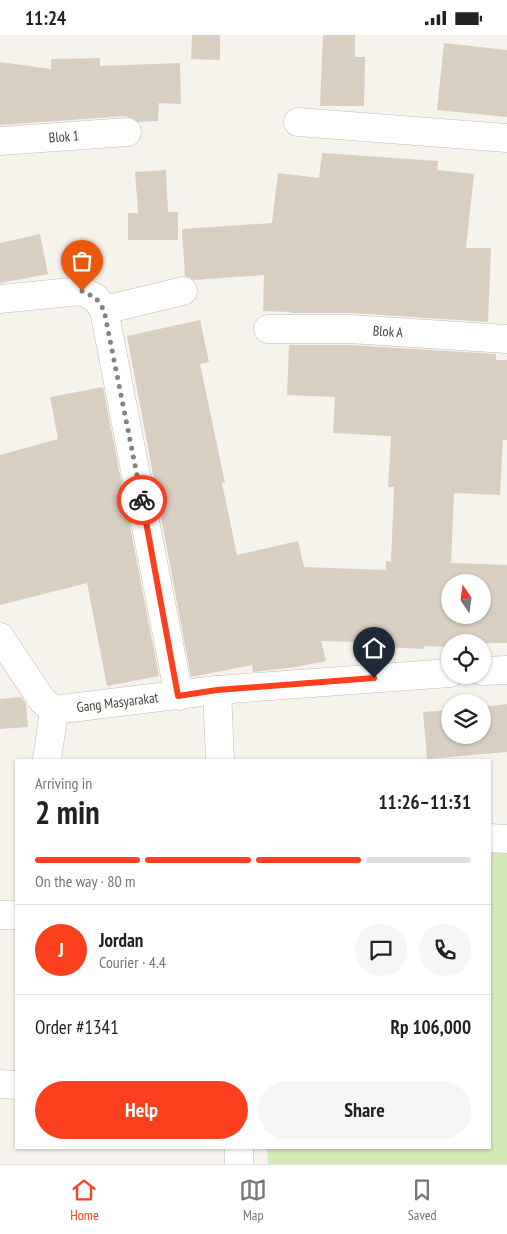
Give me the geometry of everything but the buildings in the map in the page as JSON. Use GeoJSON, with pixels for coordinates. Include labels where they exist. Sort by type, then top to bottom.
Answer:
{"type":"FeatureCollection","features":[{"type":"Feature","properties":{"kind":"street"},"geometry":{"type":"LineString","coordinates":[[298,123],[507,138]]}},
{"type":"Feature","properties":{"kind":"street","name":"Blok 1"},"geometry":{"type":"LineString","coordinates":[[0,141],[127,133]]}},
{"type":"Feature","properties":{"kind":"street"},"geometry":{"type":"LineString","coordinates":[[0,299],[82,291],[96,298],[104,310],[178,696]]}},
{"type":"Feature","properties":{"kind":"street"},"geometry":{"type":"LineString","coordinates":[[104,310],[183,291]]}},
{"type":"Feature","properties":{"kind":"street","name":"Blok A"},"geometry":{"type":"LineString","coordinates":[[268,329],[350,329],[507,339]]}},
{"type":"Feature","properties":{"kind":"street"},"geometry":{"type":"LineString","coordinates":[[2,644],[42,700],[54,711],[47,759]]}},
{"type":"Feature","properties":{"kind":"street"},"geometry":{"type":"LineString","coordinates":[[491,671],[507,670]]}},
{"type":"Feature","properties":{"kind":"street","name":"Gang Masyarakat"},"geometry":{"type":"LineString","coordinates":[[54,711],[217,690],[441,674]]}},
{"type":"Feature","properties":{"kind":"street"},"geometry":{"type":"LineString","coordinates":[[217,690],[220,759]]}},
{"type":"Feature","properties":{"kind":"street"},"geometry":{"type":"LineString","coordinates":[[491,839],[507,839]]}},
{"type":"Feature","properties":{"kind":"street"},"geometry":{"type":"LineString","coordinates":[[0,915],[15,915]]}},
{"type":"Feature","properties":{"kind":"street"},"geometry":{"type":"LineString","coordinates":[[0,1084],[15,1085]]}},
{"type":"Feature","properties":{"kind":"street"},"geometry":{"type":"LineString","coordinates":[[239,1149],[239,1164]]}},
{"type":"Feature","properties":{"kind":"green space"},"geometry":{"type":"Polygon","coordinates":[[[507,833],[507,1164],[268,1164],[267,1149],[491,1149],[491,834],[507,833]]]}},
{"type":"Feature","properties":{"kind":"way so far"},"geometry":{"type":"LineString","coordinates":[[82,291],[96,298],[104,310],[142,500]]}},
{"type":"Feature","properties":{"kind":"route"},"geometry":{"type":"LineString","coordinates":[[142,500],[178,696],[217,690],[374,678]]}}]}
